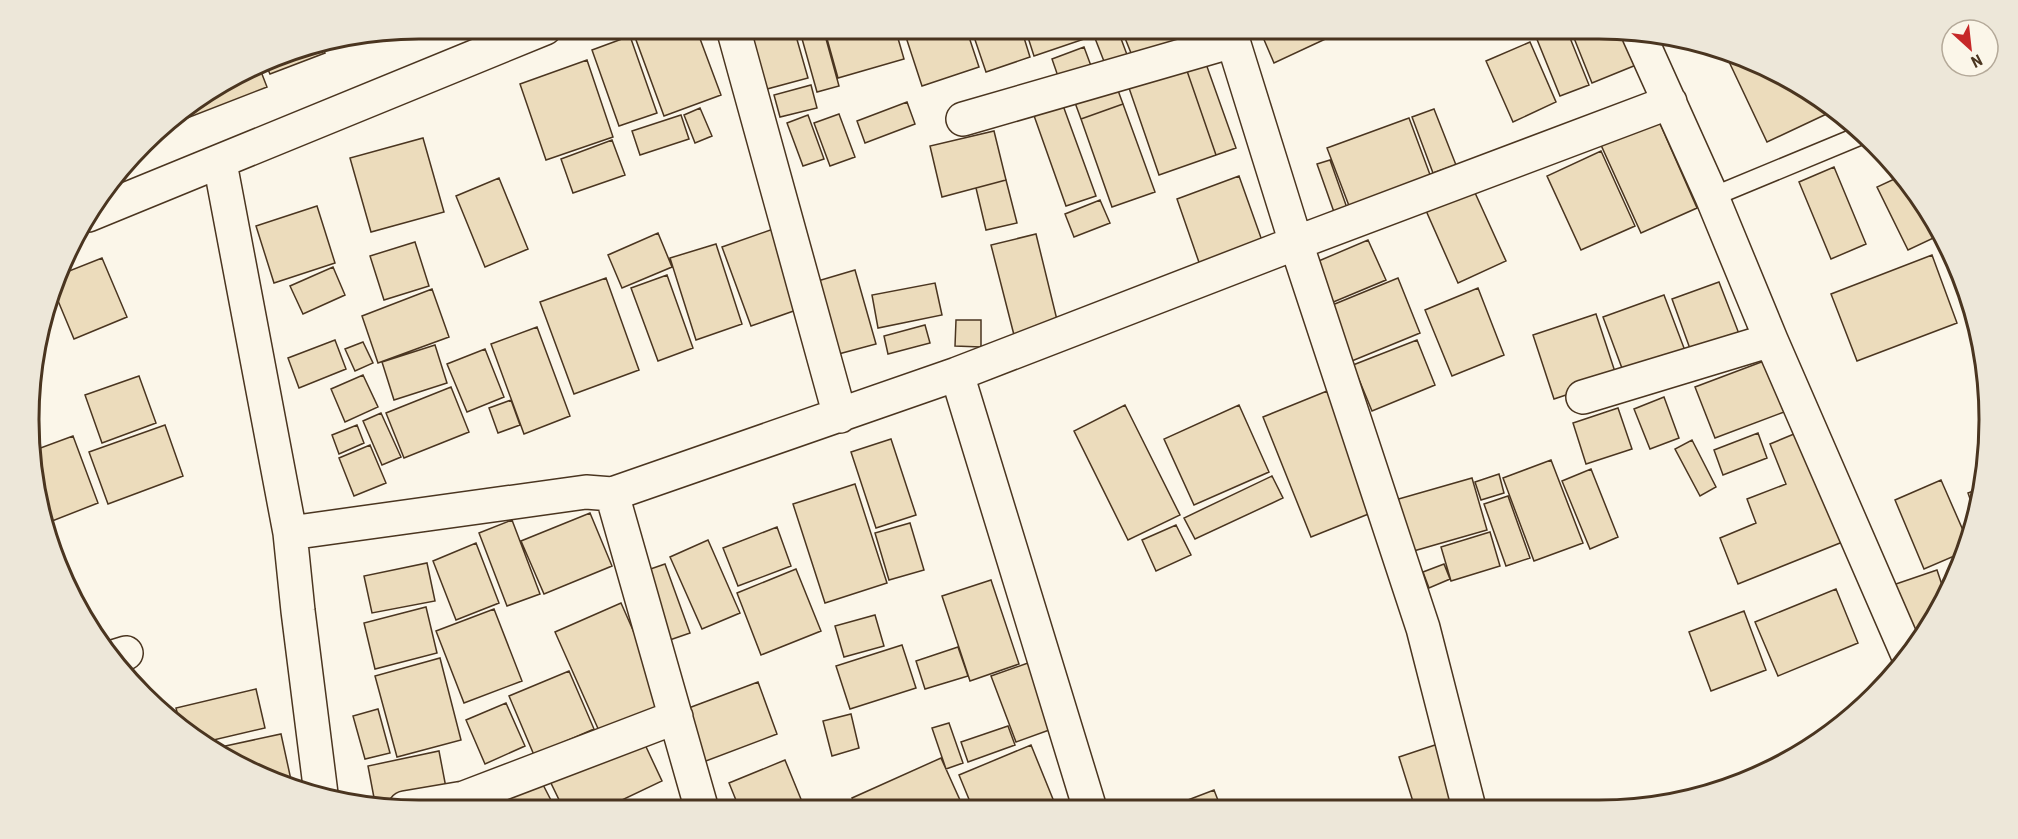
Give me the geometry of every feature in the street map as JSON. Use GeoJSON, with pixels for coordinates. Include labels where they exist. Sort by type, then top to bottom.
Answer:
{"type":"FeatureCollection","features":[{"type":"Feature","properties":{"kind":"street"},"geometry":{"type":"LineString","coordinates":[[101,211],[519,39]]}},
{"type":"Feature","properties":{"kind":"street"},"geometry":{"type":"LineString","coordinates":[[736,39],[840,416]]}},
{"type":"Feature","properties":{"kind":"street"},"geometry":{"type":"LineString","coordinates":[[963,119],[1218,39]]}},
{"type":"Feature","properties":{"kind":"street"},"geometry":{"type":"LineString","coordinates":[[1232,39],[1296,243],[1423,628],[1467,800]]}},
{"type":"Feature","properties":{"kind":"street"},"geometry":{"type":"LineString","coordinates":[[1642,42],[1712,197],[1771,340],[1904,646]]}},
{"type":"Feature","properties":{"kind":"street"},"geometry":{"type":"LineString","coordinates":[[290,533],[586,492],[612,494],[957,374],[1670,102]]}},
{"type":"Feature","properties":{"kind":"street"},"geometry":{"type":"LineString","coordinates":[[220,163],[290,533],[320,787]]}},
{"type":"Feature","properties":{"kind":"street"},"geometry":{"type":"LineString","coordinates":[[1583,397],[1771,340]]}},
{"type":"Feature","properties":{"kind":"street"},"geometry":{"type":"LineString","coordinates":[[957,374],[1087,800]]}},
{"type":"Feature","properties":{"kind":"street"},"geometry":{"type":"LineString","coordinates":[[612,494],[699,800]]}},
{"type":"Feature","properties":{"kind":"street"},"geometry":{"type":"LineString","coordinates":[[452,800],[464,798],[676,717]]}},
{"type":"Feature","properties":{"kind":"lane"},"geometry":{"type":"LineString","coordinates":[[1712,197],[1855,138]]}},
{"type":"Feature","properties":{"kind":"building"},"geometry":{"type":"Polygon","coordinates":[[[622,39],[631,39],[657,113],[619,126],[592,50],[622,39]]]}},
{"type":"Feature","properties":{"kind":"building"},"geometry":{"type":"Polygon","coordinates":[[[636,39],[700,39],[721,95],[664,116],[636,39]]]}},
{"type":"Feature","properties":{"kind":"building"},"geometry":{"type":"Polygon","coordinates":[[[797,39],[808,78],[767,89],[753,40],[797,39]]]}},
{"type":"Feature","properties":{"kind":"building"},"geometry":{"type":"Polygon","coordinates":[[[802,39],[826,39],[839,86],[817,92],[802,39]]]}},
{"type":"Feature","properties":{"kind":"building"},"geometry":{"type":"Polygon","coordinates":[[[827,39],[898,39],[904,59],[838,78],[827,39]]]}},
{"type":"Feature","properties":{"kind":"building"},"geometry":{"type":"Polygon","coordinates":[[[907,39],[970,39],[979,67],[922,86],[907,39]]]}},
{"type":"Feature","properties":{"kind":"building"},"geometry":{"type":"Polygon","coordinates":[[[975,39],[1024,39],[1030,57],[986,72],[975,39]]]}},
{"type":"Feature","properties":{"kind":"building"},"geometry":{"type":"Polygon","coordinates":[[[1029,39],[1084,39],[1034,56],[1029,39]]]}},
{"type":"Feature","properties":{"kind":"building"},"geometry":{"type":"Polygon","coordinates":[[[1095,39],[1121,39],[1129,60],[1107,69],[1095,39]]]}},
{"type":"Feature","properties":{"kind":"building"},"geometry":{"type":"Polygon","coordinates":[[[1125,39],[1182,39],[1133,58],[1125,39]]]}},
{"type":"Feature","properties":{"kind":"building"},"geometry":{"type":"Polygon","coordinates":[[[1264,39],[1325,39],[1274,63],[1264,39]]]}},
{"type":"Feature","properties":{"kind":"building"},"geometry":{"type":"Polygon","coordinates":[[[1537,39],[1570,39],[1589,85],[1560,96],[1537,39]]]}},
{"type":"Feature","properties":{"kind":"building"},"geometry":{"type":"Polygon","coordinates":[[[1574,39],[1632,41],[1641,63],[1592,83],[1574,39]]]}},
{"type":"Feature","properties":{"kind":"building"},"geometry":{"type":"Polygon","coordinates":[[[1530,42],[1556,102],[1513,122],[1486,61],[1530,42]]]}},
{"type":"Feature","properties":{"kind":"building"},"geometry":{"type":"Polygon","coordinates":[[[1084,47],[1094,74],[1061,85],[1052,59],[1084,47]]]}},
{"type":"Feature","properties":{"kind":"building"},"geometry":{"type":"Polygon","coordinates":[[[324,51],[325,53],[270,74],[268,70],[297,59],[324,51]]]}},
{"type":"Feature","properties":{"kind":"building"},"geometry":{"type":"Polygon","coordinates":[[[587,60],[613,137],[546,160],[520,84],[587,60]]]}},
{"type":"Feature","properties":{"kind":"building"},"geometry":{"type":"Polygon","coordinates":[[[1205,61],[1236,148],[1216,155],[1186,68],[1205,61]]]}},
{"type":"Feature","properties":{"kind":"building"},"geometry":{"type":"Polygon","coordinates":[[[1729,62],[1767,78],[1825,115],[1767,142],[1729,62]]]}},
{"type":"Feature","properties":{"kind":"building"},"geometry":{"type":"Polygon","coordinates":[[[1186,68],[1216,155],[1159,175],[1129,88],[1186,68]]]}},
{"type":"Feature","properties":{"kind":"building"},"geometry":{"type":"Polygon","coordinates":[[[262,73],[267,87],[189,117],[229,90],[262,73]]]}},
{"type":"Feature","properties":{"kind":"building"},"geometry":{"type":"Polygon","coordinates":[[[811,85],[817,108],[780,117],[774,95],[811,85]]]}},
{"type":"Feature","properties":{"kind":"building"},"geometry":{"type":"Polygon","coordinates":[[[1116,85],[1123,104],[1081,119],[1074,100],[1116,85]]]}},
{"type":"Feature","properties":{"kind":"building"},"geometry":{"type":"Polygon","coordinates":[[[1061,100],[1096,196],[1066,206],[1032,110],[1061,100]]]}},
{"type":"Feature","properties":{"kind":"building"},"geometry":{"type":"Polygon","coordinates":[[[907,102],[915,124],[865,143],[857,121],[907,102]]]}},
{"type":"Feature","properties":{"kind":"building"},"geometry":{"type":"Polygon","coordinates":[[[1123,104],[1155,192],[1112,207],[1081,119],[1123,104]]]}},
{"type":"Feature","properties":{"kind":"building"},"geometry":{"type":"Polygon","coordinates":[[[700,108],[712,136],[695,143],[684,115],[700,108]]]}},
{"type":"Feature","properties":{"kind":"building"},"geometry":{"type":"Polygon","coordinates":[[[1434,109],[1456,165],[1433,173],[1412,117],[1434,109]]]}},
{"type":"Feature","properties":{"kind":"building"},"geometry":{"type":"Polygon","coordinates":[[[839,114],[855,157],[830,166],[814,123],[839,114]]]}},
{"type":"Feature","properties":{"kind":"building"},"geometry":{"type":"Polygon","coordinates":[[[681,115],[689,139],[640,155],[632,131],[681,115]]]}},
{"type":"Feature","properties":{"kind":"building"},"geometry":{"type":"Polygon","coordinates":[[[808,115],[824,159],[803,166],[787,123],[808,115]]]}},
{"type":"Feature","properties":{"kind":"building"},"geometry":{"type":"Polygon","coordinates":[[[1409,118],[1432,180],[1351,211],[1327,148],[1409,118]]]}},
{"type":"Feature","properties":{"kind":"building"},"geometry":{"type":"Polygon","coordinates":[[[1658,119],[1697,208],[1641,233],[1601,145],[1658,119]]]}},
{"type":"Feature","properties":{"kind":"building"},"geometry":{"type":"Polygon","coordinates":[[[994,131],[1006,180],[942,197],[930,146],[994,131]]]}},
{"type":"Feature","properties":{"kind":"building"},"geometry":{"type":"Polygon","coordinates":[[[423,138],[444,212],[371,232],[350,158],[423,138]]]}},
{"type":"Feature","properties":{"kind":"building"},"geometry":{"type":"Polygon","coordinates":[[[612,140],[625,175],[573,193],[561,159],[612,140]]]}},
{"type":"Feature","properties":{"kind":"building"},"geometry":{"type":"Polygon","coordinates":[[[1601,151],[1635,226],[1581,250],[1547,176],[1601,151]]]}},
{"type":"Feature","properties":{"kind":"building"},"geometry":{"type":"Polygon","coordinates":[[[1330,160],[1347,208],[1334,212],[1317,164],[1330,160]]]}},
{"type":"Feature","properties":{"kind":"building"},"geometry":{"type":"Polygon","coordinates":[[[1834,167],[1866,244],[1831,259],[1799,182],[1834,167]]]}},
{"type":"Feature","properties":{"kind":"building"},"geometry":{"type":"Polygon","coordinates":[[[1239,176],[1265,249],[1202,271],[1177,199],[1239,176]]]}},
{"type":"Feature","properties":{"kind":"building"},"geometry":{"type":"Polygon","coordinates":[[[499,178],[528,249],[485,267],[456,196],[499,178]]]}},
{"type":"Feature","properties":{"kind":"building"},"geometry":{"type":"Polygon","coordinates":[[[1893,179],[1915,208],[1933,238],[1908,250],[1877,187],[1893,179]]]}},
{"type":"Feature","properties":{"kind":"building"},"geometry":{"type":"Polygon","coordinates":[[[1006,180],[1017,223],[986,230],[976,188],[1006,180]]]}},
{"type":"Feature","properties":{"kind":"building"},"geometry":{"type":"Polygon","coordinates":[[[1471,184],[1506,261],[1458,283],[1424,206],[1471,184]]]}},
{"type":"Feature","properties":{"kind":"building"},"geometry":{"type":"Polygon","coordinates":[[[1100,200],[1110,223],[1074,237],[1065,214],[1100,200]]]}},
{"type":"Feature","properties":{"kind":"building"},"geometry":{"type":"Polygon","coordinates":[[[317,206],[335,263],[274,283],[256,226],[317,206]]]}},
{"type":"Feature","properties":{"kind":"building"},"geometry":{"type":"Polygon","coordinates":[[[776,228],[805,307],[751,326],[722,247],[776,228]]]}},
{"type":"Feature","properties":{"kind":"building"},"geometry":{"type":"Polygon","coordinates":[[[658,233],[672,267],[622,288],[608,255],[658,233]]]}},
{"type":"Feature","properties":{"kind":"building"},"geometry":{"type":"Polygon","coordinates":[[[1036,234],[1058,324],[1014,335],[991,245],[1036,234]]]}},
{"type":"Feature","properties":{"kind":"building"},"geometry":{"type":"Polygon","coordinates":[[[1368,240],[1386,280],[1331,303],[1314,263],[1368,240]]]}},
{"type":"Feature","properties":{"kind":"building"},"geometry":{"type":"Polygon","coordinates":[[[415,242],[429,286],[384,300],[370,256],[415,242]]]}},
{"type":"Feature","properties":{"kind":"building"},"geometry":{"type":"Polygon","coordinates":[[[716,244],[742,324],[696,340],[670,258],[716,244]]]}},
{"type":"Feature","properties":{"kind":"building"},"geometry":{"type":"Polygon","coordinates":[[[1932,255],[1957,323],[1857,361],[1831,294],[1932,255]]]}},
{"type":"Feature","properties":{"kind":"building"},"geometry":{"type":"Polygon","coordinates":[[[102,258],[127,317],[74,339],[58,301],[69,271],[102,258]]]}},
{"type":"Feature","properties":{"kind":"building"},"geometry":{"type":"Polygon","coordinates":[[[333,267],[345,295],[303,314],[290,286],[333,267]]]}},
{"type":"Feature","properties":{"kind":"building"},"geometry":{"type":"Polygon","coordinates":[[[855,270],[876,344],[831,356],[811,283],[855,270]]]}},
{"type":"Feature","properties":{"kind":"building"},"geometry":{"type":"Polygon","coordinates":[[[667,275],[693,348],[658,361],[631,288],[667,275]]]}},
{"type":"Feature","properties":{"kind":"building"},"geometry":{"type":"Polygon","coordinates":[[[606,278],[639,370],[574,394],[540,302],[606,278]]]}},
{"type":"Feature","properties":{"kind":"building"},"geometry":{"type":"Polygon","coordinates":[[[1398,278],[1420,333],[1347,363],[1325,308],[1398,278]]]}},
{"type":"Feature","properties":{"kind":"building"},"geometry":{"type":"Polygon","coordinates":[[[1719,282],[1741,339],[1693,357],[1672,299],[1719,282]]]}},
{"type":"Feature","properties":{"kind":"building"},"geometry":{"type":"Polygon","coordinates":[[[935,283],[942,315],[878,328],[872,295],[935,283]]]}},
{"type":"Feature","properties":{"kind":"building"},"geometry":{"type":"Polygon","coordinates":[[[1478,288],[1504,355],[1452,376],[1425,310],[1478,288]]]}},
{"type":"Feature","properties":{"kind":"building"},"geometry":{"type":"Polygon","coordinates":[[[432,289],[449,337],[378,363],[362,316],[432,289]]]}},
{"type":"Feature","properties":{"kind":"building"},"geometry":{"type":"Polygon","coordinates":[[[1664,295],[1687,356],[1626,379],[1603,317],[1664,295]]]}},
{"type":"Feature","properties":{"kind":"building"},"geometry":{"type":"Polygon","coordinates":[[[1596,314],[1617,378],[1554,399],[1533,335],[1596,314]]]}},
{"type":"Feature","properties":{"kind":"building"},"geometry":{"type":"Polygon","coordinates":[[[956,320],[981,320],[981,347],[955,346],[956,320]]]}},
{"type":"Feature","properties":{"kind":"building"},"geometry":{"type":"Polygon","coordinates":[[[925,325],[930,343],[888,354],[884,336],[925,325]]]}},
{"type":"Feature","properties":{"kind":"building"},"geometry":{"type":"Polygon","coordinates":[[[537,327],[570,416],[524,434],[491,344],[537,327]]]}},
{"type":"Feature","properties":{"kind":"building"},"geometry":{"type":"Polygon","coordinates":[[[335,340],[346,369],[299,388],[288,358],[335,340]]]}},
{"type":"Feature","properties":{"kind":"building"},"geometry":{"type":"Polygon","coordinates":[[[1417,340],[1435,385],[1372,411],[1353,365],[1417,340]]]}},
{"type":"Feature","properties":{"kind":"building"},"geometry":{"type":"Polygon","coordinates":[[[363,342],[373,363],[355,371],[345,349],[363,342]]]}},
{"type":"Feature","properties":{"kind":"building"},"geometry":{"type":"Polygon","coordinates":[[[435,345],[447,383],[394,400],[382,362],[435,345]]]}},
{"type":"Feature","properties":{"kind":"building"},"geometry":{"type":"Polygon","coordinates":[[[485,349],[504,397],[467,412],[447,364],[485,349]]]}},
{"type":"Feature","properties":{"kind":"building"},"geometry":{"type":"Polygon","coordinates":[[[1764,361],[1784,412],[1715,438],[1695,387],[1764,361]]]}},
{"type":"Feature","properties":{"kind":"building"},"geometry":{"type":"Polygon","coordinates":[[[363,375],[378,407],[345,422],[331,389],[363,375]]]}},
{"type":"Feature","properties":{"kind":"building"},"geometry":{"type":"Polygon","coordinates":[[[139,376],[156,423],[102,443],[85,395],[139,376]]]}},
{"type":"Feature","properties":{"kind":"building"},"geometry":{"type":"Polygon","coordinates":[[[451,387],[469,432],[404,458],[386,413],[451,387]]]}},
{"type":"Feature","properties":{"kind":"building"},"geometry":{"type":"Polygon","coordinates":[[[1327,391],[1376,511],[1311,537],[1263,417],[1327,391]]]}},
{"type":"Feature","properties":{"kind":"building"},"geometry":{"type":"Polygon","coordinates":[[[1664,397],[1679,438],[1650,449],[1634,409],[1664,397]]]}},
{"type":"Feature","properties":{"kind":"building"},"geometry":{"type":"Polygon","coordinates":[[[511,400],[520,425],[498,433],[489,408],[511,400]]]}},
{"type":"Feature","properties":{"kind":"building"},"geometry":{"type":"Polygon","coordinates":[[[1125,405],[1180,515],[1128,540],[1074,431],[1125,405]]]}},
{"type":"Feature","properties":{"kind":"building"},"geometry":{"type":"Polygon","coordinates":[[[1239,405],[1269,472],[1194,505],[1164,439],[1239,405]]]}},
{"type":"Feature","properties":{"kind":"building"},"geometry":{"type":"Polygon","coordinates":[[[1618,408],[1632,449],[1586,464],[1573,423],[1618,408]]]}},
{"type":"Feature","properties":{"kind":"building"},"geometry":{"type":"Polygon","coordinates":[[[381,413],[401,457],[382,465],[363,421],[381,413]]]}},
{"type":"Feature","properties":{"kind":"building"},"geometry":{"type":"Polygon","coordinates":[[[165,425],[183,476],[108,504],[89,452],[165,425]]]}},
{"type":"Feature","properties":{"kind":"building"},"geometry":{"type":"Polygon","coordinates":[[[357,425],[364,443],[339,454],[332,435],[357,425]]]}},
{"type":"Feature","properties":{"kind":"building"},"geometry":{"type":"Polygon","coordinates":[[[1806,429],[1850,539],[1738,584],[1720,538],[1756,523],[1747,499],[1786,484],[1770,444],[1806,429]]]}},
{"type":"Feature","properties":{"kind":"building"},"geometry":{"type":"Polygon","coordinates":[[[1758,433],[1767,458],[1723,475],[1714,450],[1758,433]]]}},
{"type":"Feature","properties":{"kind":"building"},"geometry":{"type":"Polygon","coordinates":[[[73,436],[98,503],[53,521],[46,494],[40,448],[73,436]]]}},
{"type":"Feature","properties":{"kind":"building"},"geometry":{"type":"Polygon","coordinates":[[[891,439],[916,515],[876,528],[851,452],[891,439]]]}},
{"type":"Feature","properties":{"kind":"building"},"geometry":{"type":"Polygon","coordinates":[[[1692,440],[1716,487],[1700,496],[1675,449],[1692,440]]]}},
{"type":"Feature","properties":{"kind":"building"},"geometry":{"type":"Polygon","coordinates":[[[370,445],[386,483],[354,496],[339,458],[370,445]]]}},
{"type":"Feature","properties":{"kind":"building"},"geometry":{"type":"Polygon","coordinates":[[[1551,460],[1583,543],[1534,561],[1503,478],[1551,460]]]}},
{"type":"Feature","properties":{"kind":"building"},"geometry":{"type":"Polygon","coordinates":[[[1591,469],[1618,537],[1590,549],[1562,481],[1591,469]]]}},
{"type":"Feature","properties":{"kind":"building"},"geometry":{"type":"Polygon","coordinates":[[[1499,474],[1504,493],[1481,500],[1475,482],[1499,474]]]}},
{"type":"Feature","properties":{"kind":"building"},"geometry":{"type":"Polygon","coordinates":[[[1272,476],[1283,498],[1195,539],[1184,518],[1272,476]]]}},
{"type":"Feature","properties":{"kind":"building"},"geometry":{"type":"Polygon","coordinates":[[[1472,478],[1487,530],[1410,552],[1395,500],[1472,478]]]}},
{"type":"Feature","properties":{"kind":"building"},"geometry":{"type":"Polygon","coordinates":[[[1941,480],[1963,529],[1953,556],[1924,569],[1895,500],[1941,480]]]}},
{"type":"Feature","properties":{"kind":"building"},"geometry":{"type":"Polygon","coordinates":[[[855,484],[887,583],[825,603],[793,504],[855,484]]]}},
{"type":"Feature","properties":{"kind":"building"},"geometry":{"type":"Polygon","coordinates":[[[1508,496],[1530,558],[1506,566],[1484,504],[1508,496]]]}},
{"type":"Feature","properties":{"kind":"building"},"geometry":{"type":"Polygon","coordinates":[[[590,513],[612,566],[544,594],[521,541],[590,513]]]}},
{"type":"Feature","properties":{"kind":"building"},"geometry":{"type":"Polygon","coordinates":[[[512,520],[540,594],[507,606],[479,533],[512,520]]]}},
{"type":"Feature","properties":{"kind":"building"},"geometry":{"type":"Polygon","coordinates":[[[910,523],[924,570],[889,580],[875,533],[910,523]]]}},
{"type":"Feature","properties":{"kind":"building"},"geometry":{"type":"Polygon","coordinates":[[[1176,525],[1191,555],[1156,571],[1142,540],[1176,525]]]}},
{"type":"Feature","properties":{"kind":"building"},"geometry":{"type":"Polygon","coordinates":[[[777,527],[791,566],[738,586],[723,548],[777,527]]]}},
{"type":"Feature","properties":{"kind":"building"},"geometry":{"type":"Polygon","coordinates":[[[1490,532],[1500,566],[1451,581],[1441,547],[1490,532]]]}},
{"type":"Feature","properties":{"kind":"building"},"geometry":{"type":"Polygon","coordinates":[[[708,540],[740,613],[702,629],[670,557],[708,540]]]}},
{"type":"Feature","properties":{"kind":"building"},"geometry":{"type":"Polygon","coordinates":[[[476,543],[499,603],[456,620],[433,561],[476,543]]]}},
{"type":"Feature","properties":{"kind":"building"},"geometry":{"type":"Polygon","coordinates":[[[427,563],[435,601],[372,613],[364,576],[427,563]]]}},
{"type":"Feature","properties":{"kind":"building"},"geometry":{"type":"Polygon","coordinates":[[[665,564],[690,633],[661,643],[636,574],[665,564]]]}},
{"type":"Feature","properties":{"kind":"building"},"geometry":{"type":"Polygon","coordinates":[[[1444,564],[1450,579],[1429,588],[1423,572],[1444,564]]]}},
{"type":"Feature","properties":{"kind":"building"},"geometry":{"type":"Polygon","coordinates":[[[796,569],[821,631],[761,655],[737,593],[796,569]]]}},
{"type":"Feature","properties":{"kind":"building"},"geometry":{"type":"Polygon","coordinates":[[[1937,570],[1942,584],[1911,637],[1893,585],[1937,570]]]}},
{"type":"Feature","properties":{"kind":"building"},"geometry":{"type":"Polygon","coordinates":[[[991,580],[1019,664],[970,681],[942,596],[991,580]]]}},
{"type":"Feature","properties":{"kind":"building"},"geometry":{"type":"Polygon","coordinates":[[[1836,589],[1858,643],[1778,676],[1755,622],[1836,589]]]}},
{"type":"Feature","properties":{"kind":"building"},"geometry":{"type":"Polygon","coordinates":[[[621,603],[666,705],[600,733],[555,632],[621,603]]]}},
{"type":"Feature","properties":{"kind":"building"},"geometry":{"type":"Polygon","coordinates":[[[426,607],[437,653],[375,669],[364,623],[426,607]]]}},
{"type":"Feature","properties":{"kind":"building"},"geometry":{"type":"Polygon","coordinates":[[[494,609],[522,681],[464,703],[436,631],[494,609]]]}},
{"type":"Feature","properties":{"kind":"building"},"geometry":{"type":"Polygon","coordinates":[[[1744,611],[1766,670],[1711,691],[1689,632],[1744,611]]]}},
{"type":"Feature","properties":{"kind":"building"},"geometry":{"type":"Polygon","coordinates":[[[875,615],[884,646],[844,657],[835,626],[875,615]]]}},
{"type":"Feature","properties":{"kind":"building"},"geometry":{"type":"Polygon","coordinates":[[[902,645],[916,688],[850,709],[836,666],[902,645]]]}},
{"type":"Feature","properties":{"kind":"building"},"geometry":{"type":"Polygon","coordinates":[[[958,647],[968,676],[925,689],[916,661],[958,647]]]}},
{"type":"Feature","properties":{"kind":"building"},"geometry":{"type":"Polygon","coordinates":[[[440,658],[461,740],[397,757],[375,676],[440,658]]]}},
{"type":"Feature","properties":{"kind":"building"},"geometry":{"type":"Polygon","coordinates":[[[1028,663],[1052,729],[1016,742],[991,676],[1028,663]]]}},
{"type":"Feature","properties":{"kind":"building"},"geometry":{"type":"Polygon","coordinates":[[[569,671],[594,729],[534,755],[509,696],[569,671]]]}},
{"type":"Feature","properties":{"kind":"building"},"geometry":{"type":"Polygon","coordinates":[[[758,682],[777,734],[698,764],[678,712],[758,682]]]}},
{"type":"Feature","properties":{"kind":"building"},"geometry":{"type":"Polygon","coordinates":[[[256,689],[265,728],[214,740],[177,712],[176,708],[256,689]]]}},
{"type":"Feature","properties":{"kind":"building"},"geometry":{"type":"Polygon","coordinates":[[[506,703],[525,746],[485,764],[466,720],[506,703]]]}},
{"type":"Feature","properties":{"kind":"building"},"geometry":{"type":"Polygon","coordinates":[[[378,709],[390,753],[365,759],[353,716],[378,709]]]}},
{"type":"Feature","properties":{"kind":"building"},"geometry":{"type":"Polygon","coordinates":[[[851,714],[859,748],[832,756],[823,721],[851,714]]]}},
{"type":"Feature","properties":{"kind":"building"},"geometry":{"type":"Polygon","coordinates":[[[949,723],[963,763],[946,769],[932,728],[949,723]]]}},
{"type":"Feature","properties":{"kind":"building"},"geometry":{"type":"Polygon","coordinates":[[[1008,726],[1015,745],[968,762],[961,742],[1008,726]]]}},
{"type":"Feature","properties":{"kind":"building"},"geometry":{"type":"Polygon","coordinates":[[[281,734],[290,777],[251,761],[224,746],[281,734]]]}},
{"type":"Feature","properties":{"kind":"building"},"geometry":{"type":"Polygon","coordinates":[[[641,736],[662,781],[622,800],[559,800],[549,779],[641,736]]]}},
{"type":"Feature","properties":{"kind":"building"},"geometry":{"type":"Polygon","coordinates":[[[1438,744],[1456,800],[1412,800],[1399,757],[1438,744]]]}},
{"type":"Feature","properties":{"kind":"building"},"geometry":{"type":"Polygon","coordinates":[[[1031,745],[1053,800],[969,800],[959,775],[1031,745]]]}},
{"type":"Feature","properties":{"kind":"building"},"geometry":{"type":"Polygon","coordinates":[[[439,751],[447,793],[413,800],[374,797],[368,766],[439,751]]]}},
{"type":"Feature","properties":{"kind":"building"},"geometry":{"type":"Polygon","coordinates":[[[941,758],[960,800],[853,800],[852,798],[941,758]]]}},
{"type":"Feature","properties":{"kind":"building"},"geometry":{"type":"Polygon","coordinates":[[[785,760],[801,800],[736,800],[729,783],[785,760]]]}},
{"type":"Feature","properties":{"kind":"building"},"geometry":{"type":"Polygon","coordinates":[[[537,773],[551,800],[503,800],[499,792],[537,773]]]}},
{"type":"Feature","properties":{"kind":"building"},"geometry":{"type":"Polygon","coordinates":[[[1214,790],[1218,800],[1188,800],[1214,790]]]}}]}
